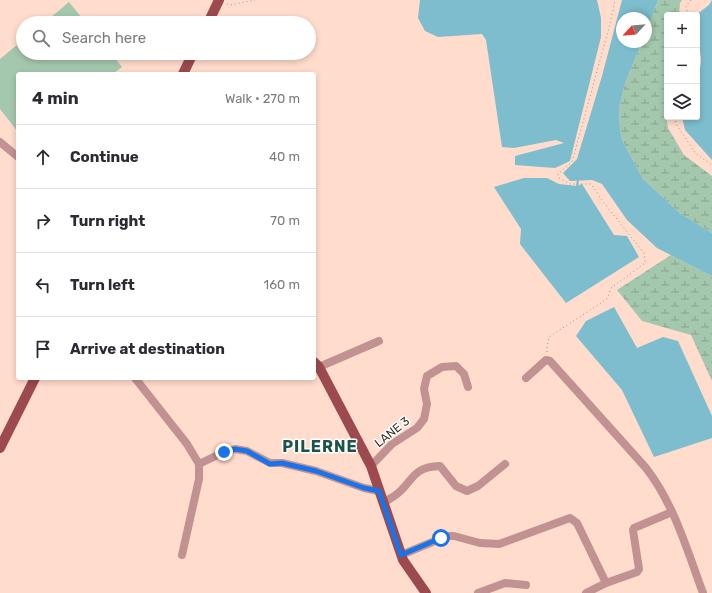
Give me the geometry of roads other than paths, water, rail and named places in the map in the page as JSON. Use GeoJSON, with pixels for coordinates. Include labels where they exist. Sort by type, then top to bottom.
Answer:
{"type":"FeatureCollection","features":[{"type":"Feature","properties":{"kind":"main road"},"geometry":{"type":"LineString","coordinates":[[212,16],[222,1]]}},
{"type":"Feature","properties":{"kind":"main road"},"geometry":{"type":"LineString","coordinates":[[184,72],[190,60]]}},
{"type":"Feature","properties":{"kind":"main road"},"geometry":{"type":"LineString","coordinates":[[317,365],[371,466],[403,560],[424,592]]}},
{"type":"Feature","properties":{"kind":"main road"},"geometry":{"type":"LineString","coordinates":[[0,448],[34,380]]}},
{"type":"Feature","properties":{"kind":"street"},"geometry":{"type":"LineString","coordinates":[[0,142],[16,155]]}},
{"type":"Feature","properties":{"kind":"street"},"geometry":{"type":"LineString","coordinates":[[317,365],[379,341]]}},
{"type":"Feature","properties":{"kind":"street"},"geometry":{"type":"LineString","coordinates":[[526,378],[546,360],[548,360],[646,468],[660,487],[672,512],[703,593]]}},
{"type":"Feature","properties":{"kind":"street","name":"LANE 3"},"geometry":{"type":"LineString","coordinates":[[371,466],[392,444],[417,428],[424,419],[427,404],[424,389],[427,376],[442,367],[456,366],[464,374],[468,388]]}},
{"type":"Feature","properties":{"kind":"street"},"geometry":{"type":"LineString","coordinates":[[137,380],[187,444],[199,464],[199,479],[182,555]]}},
{"type":"Feature","properties":{"kind":"street"},"geometry":{"type":"LineString","coordinates":[[199,464],[224,452],[235,449],[247,451],[270,464],[282,463],[316,471],[364,488],[379,491]]}},
{"type":"Feature","properties":{"kind":"street"},"geometry":{"type":"LineString","coordinates":[[383,503],[397,493],[411,477],[431,466],[440,466],[456,486],[467,491],[478,486],[504,464]]}},
{"type":"Feature","properties":{"kind":"street"},"geometry":{"type":"LineString","coordinates":[[586,593],[606,583],[637,572],[638,569],[632,531],[634,528],[672,512]]}},
{"type":"Feature","properties":{"kind":"street"},"geometry":{"type":"LineString","coordinates":[[401,555],[447,536],[454,536],[480,543],[498,544],[570,518],[577,523],[606,583]]}},
{"type":"Feature","properties":{"kind":"street"},"geometry":{"type":"LineString","coordinates":[[478,593],[505,583],[526,585]]}},
{"type":"Feature","properties":{"kind":"water"},"geometry":{"type":"Polygon","coordinates":[[[420,0],[597,0],[601,18],[601,37],[570,161],[555,168],[515,165],[515,156],[564,143],[556,140],[514,148],[502,147],[486,40],[482,34],[438,37],[425,31],[418,18],[420,0]]]}},
{"type":"Feature","properties":{"kind":"water"},"geometry":{"type":"Polygon","coordinates":[[[622,0],[658,0],[652,16],[652,12],[619,12],[622,0]]]}},
{"type":"Feature","properties":{"kind":"water"},"geometry":{"type":"Polygon","coordinates":[[[712,0],[712,160],[685,130],[683,120],[700,120],[700,12],[709,5],[712,0]]]}},
{"type":"Feature","properties":{"kind":"water"},"geometry":{"type":"Polygon","coordinates":[[[616,23],[616,48],[640,48],[625,83],[619,108],[622,140],[643,179],[681,214],[712,233],[712,276],[657,248],[627,220],[602,184],[592,180],[570,181],[563,173],[577,159],[616,23]]]}},
{"type":"Feature","properties":{"kind":"water"},"geometry":{"type":"Polygon","coordinates":[[[524,178],[547,178],[559,184],[577,186],[582,184],[614,235],[627,236],[639,257],[566,303],[520,244],[521,229],[494,187],[524,178]]]}},
{"type":"Feature","properties":{"kind":"water"},"geometry":{"type":"Polygon","coordinates":[[[614,307],[637,348],[663,337],[678,341],[712,416],[712,438],[654,457],[622,390],[576,336],[586,321],[614,307]]]}},
{"type":"Feature","properties":{"kind":"waterway"},"geometry":{"type":"LineString","coordinates":[[577,186],[578,179]]}},
{"type":"Feature","properties":{"kind":"district","name":"PILERNE"},"geometry":{"type":"Point","coordinates":[320,446]}}]}
